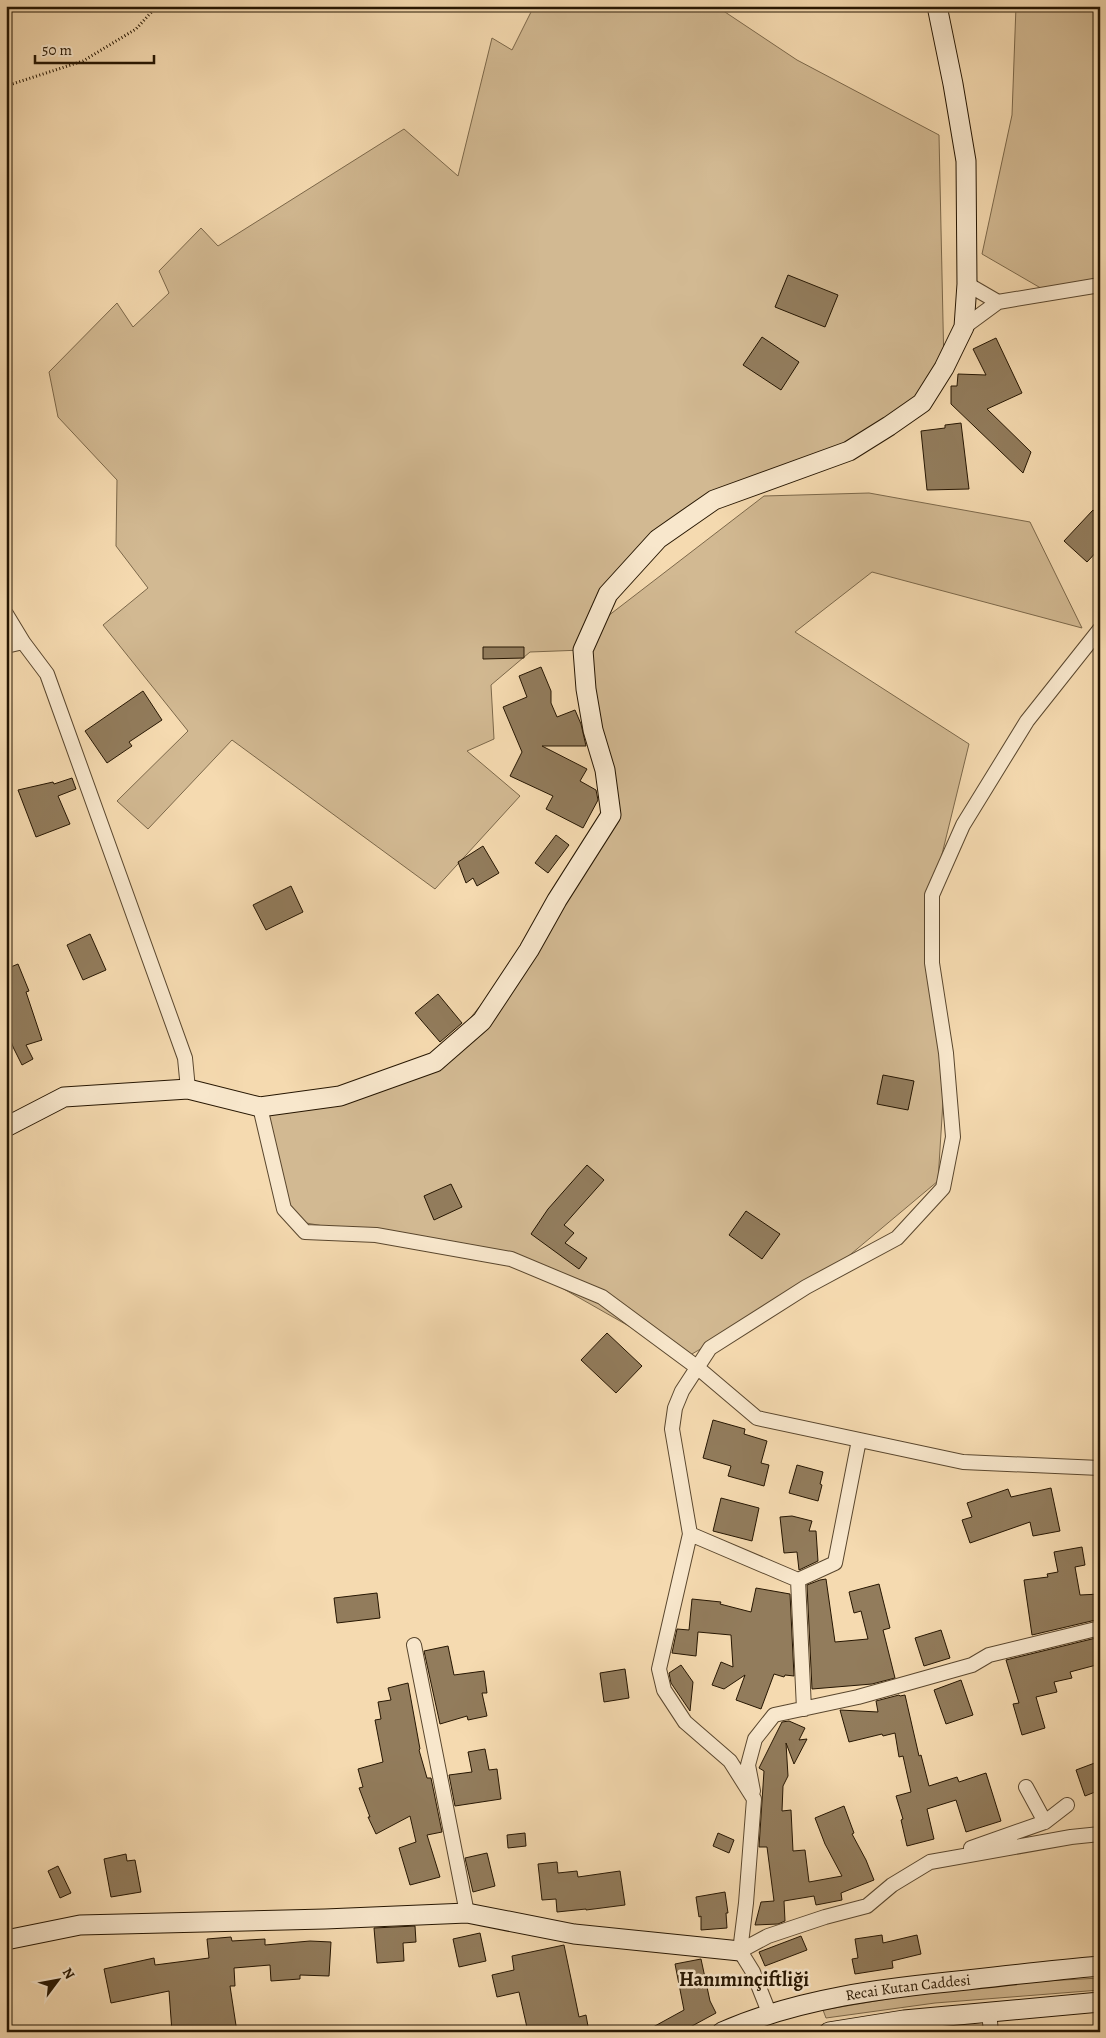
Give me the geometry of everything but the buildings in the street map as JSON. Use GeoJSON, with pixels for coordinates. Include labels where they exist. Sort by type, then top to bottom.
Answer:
{"type":"FeatureCollection","features":[{"type":"Feature","properties":{"kind":"street"},"geometry":{"type":"LineString","coordinates":[[6,1127],[64,1097],[188,1089],[260,1107],[340,1096],[435,1062],[482,1021],[529,950],[557,900],[611,815],[605,770],[593,730],[586,689],[583,650],[608,594],[658,539],[714,500],[849,451],[889,426],[922,402],[944,368],[964,327],[967,284],[966,161],[954,84],[937,6]]}},
{"type":"Feature","properties":{"kind":"street"},"geometry":{"type":"LineString","coordinates":[[967,284],[998,302]]}},
{"type":"Feature","properties":{"kind":"street"},"geometry":{"type":"LineString","coordinates":[[964,327],[998,302],[1100,285]]}},
{"type":"Feature","properties":{"kind":"street"},"geometry":{"type":"LineString","coordinates":[[6,614],[23,642],[47,674],[185,1058],[188,1089]]}},
{"type":"Feature","properties":{"kind":"street"},"geometry":{"type":"LineString","coordinates":[[754,1799],[730,1761],[685,1722],[664,1690],[659,1669],[690,1534],[672,1429],[675,1408],[682,1391],[710,1348],[806,1287],[897,1238],[943,1188],[953,1137],[946,1053],[932,963],[932,895],[963,824],[1022,729],[1100,629]]}},
{"type":"Feature","properties":{"kind":"street"},"geometry":{"type":"LineString","coordinates":[[6,646],[23,642]]}},
{"type":"Feature","properties":{"kind":"street"},"geometry":{"type":"LineString","coordinates":[[260,1107],[284,1209],[306,1232],[376,1235],[511,1259],[602,1297],[698,1368],[757,1418],[963,1462],[1100,1468]]}},
{"type":"Feature","properties":{"kind":"street"},"geometry":{"type":"LineString","coordinates":[[690,1534],[798,1580],[835,1563],[859,1440]]}},
{"type":"Feature","properties":{"kind":"street"},"geometry":{"type":"LineString","coordinates":[[798,1580],[804,1709]]}},
{"type":"Feature","properties":{"kind":"street"},"geometry":{"type":"LineString","coordinates":[[770,2015],[753,1972],[740,1951],[746,1903],[754,1799],[748,1766],[756,1739],[774,1715],[858,1697],[972,1665],[988,1655],[1100,1628]]}},
{"type":"Feature","properties":{"kind":"street"},"geometry":{"type":"LineString","coordinates":[[414,1645],[467,1913]]}},
{"type":"Feature","properties":{"kind":"street"},"geometry":{"type":"LineString","coordinates":[[1026,1787],[1045,1822]]}},
{"type":"Feature","properties":{"kind":"street"},"geometry":{"type":"LineString","coordinates":[[6,1940],[80,1926],[467,1913],[574,1934],[740,1951],[776,1933],[867,1906],[892,1885],[930,1862],[1045,1822],[1067,1805]]}},
{"type":"Feature","properties":{"kind":"street"},"geometry":{"type":"LineString","coordinates":[[930,1862],[1071,1837],[1100,1834]]}},
{"type":"Feature","properties":{"kind":"street","name":"Recai Kutan Caddesi"},"geometry":{"type":"LineString","coordinates":[[722,2032],[770,2015],[817,2002],[888,1989],[1100,1966]]}},
{"type":"Feature","properties":{"kind":"street","name":"Recai Kutan Caddesi"},"geometry":{"type":"LineString","coordinates":[[829,2032],[904,2020],[1100,2002]]}},
{"type":"Feature","properties":{"kind":"street"},"geometry":{"type":"LineString","coordinates":[[989,2012],[991,2032]]}},
{"type":"Feature","properties":{"kind":"path"},"geometry":{"type":"LineString","coordinates":[[6,86],[83,61],[136,29],[157,6]]}},
{"type":"Feature","properties":{"kind":"shaded area"},"geometry":{"type":"Polygon","coordinates":[[[534,6],[716,6],[797,60],[939,135],[944,368],[889,426],[714,500],[658,539],[595,626],[764,496],[869,493],[1030,522],[1082,628],[872,572],[795,632],[969,744],[932,895],[946,1053],[938,1181],[820,1280],[685,1358],[511,1259],[295,1221],[260,1107],[435,1062],[538,934],[611,815],[583,650],[530,652],[491,685],[494,739],[467,751],[520,796],[435,889],[232,740],[148,829],[117,801],[188,731],[103,625],[148,588],[116,546],[117,480],[58,417],[49,372],[117,303],[133,327],[169,293],[159,271],[201,228],[218,246],[404,129],[458,176],[492,38],[512,50],[534,6]]]}},
{"type":"Feature","properties":{"kind":"shaded area"},"geometry":{"type":"Polygon","coordinates":[[[1016,6],[1100,6],[1100,288],[1051,294],[982,254],[1012,115],[1016,6]]]}},
{"type":"Feature","properties":{"kind":"shaded area"},"geometry":{"type":"Polygon","coordinates":[[[1100,1978],[1100,1990],[935,2003],[826,2018],[823,2010],[928,1992],[1007,1983],[1100,1978]]]}},
{"type":"Feature","properties":{"kind":"district","name":"Hanımınçiftliği"},"geometry":{"type":"Point","coordinates":[744,1979]}}]}
